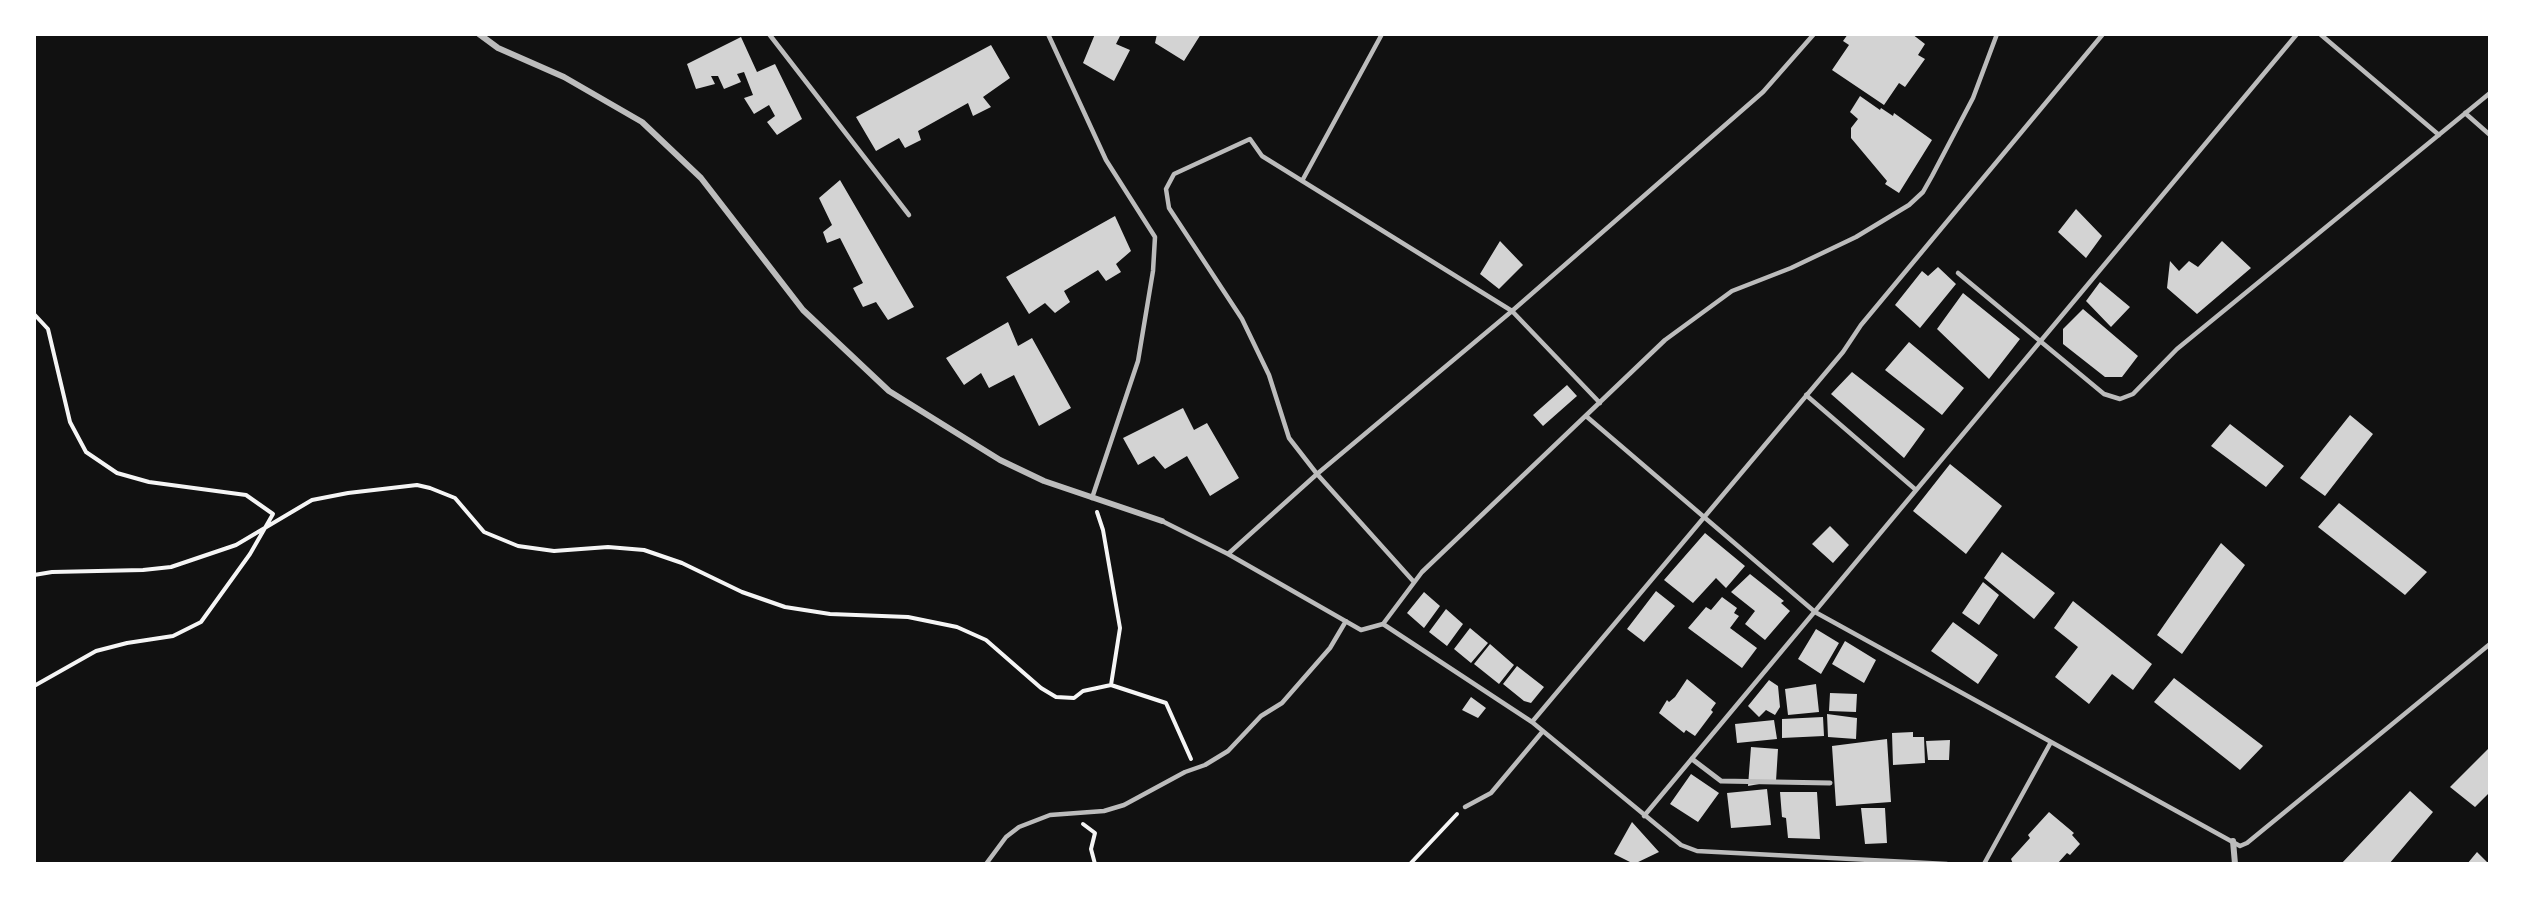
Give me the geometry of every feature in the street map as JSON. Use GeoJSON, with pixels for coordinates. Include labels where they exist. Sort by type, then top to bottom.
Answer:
{"type":"FeatureCollection","features":[{"type":"Feature","properties":{"kind":"street"},"geometry":{"type":"LineString","coordinates":[[479,34],[498,48],[564,77],[642,122],[701,178],[803,310],[889,391],[1000,460],[1044,480],[1162,522]]}},
{"type":"Feature","properties":{"kind":"street"},"geometry":{"type":"LineString","coordinates":[[1692,759],[1721,781],[1830,783]]}},
{"type":"Feature","properties":{"kind":"street"},"geometry":{"type":"LineString","coordinates":[[2233,841],[2235,864]]}},
{"type":"Feature","properties":{"kind":"lane"},"geometry":{"type":"LineString","coordinates":[[769,34],[909,215]]}},
{"type":"Feature","properties":{"kind":"lane"},"geometry":{"type":"LineString","coordinates":[[1048,34],[1106,160],[1155,237],[1153,271],[1138,362],[1092,498]]}},
{"type":"Feature","properties":{"kind":"lane"},"geometry":{"type":"LineString","coordinates":[[1302,181],[1382,34]]}},
{"type":"Feature","properties":{"kind":"lane"},"geometry":{"type":"LineString","coordinates":[[1228,554],[1317,474],[1512,311],[1763,92],[1814,34]]}},
{"type":"Feature","properties":{"kind":"lane"},"geometry":{"type":"LineString","coordinates":[[1162,522],[1228,554],[1361,630],[1383,624],[1422,572],[1665,340],[1732,291],[1791,268],[1856,237],[1909,205],[1923,192],[1973,98],[1996,34]]}},
{"type":"Feature","properties":{"kind":"lane"},"geometry":{"type":"LineString","coordinates":[[1532,722],[1843,352],[1861,325],[2103,34]]}},
{"type":"Feature","properties":{"kind":"lane"},"geometry":{"type":"LineString","coordinates":[[1644,816],[2297,34]]}},
{"type":"Feature","properties":{"kind":"lane"},"geometry":{"type":"LineString","coordinates":[[2320,34],[2439,135]]}},
{"type":"Feature","properties":{"kind":"lane"},"geometry":{"type":"LineString","coordinates":[[1958,273],[2104,394],[2120,399],[2133,394],[2177,349],[2490,93]]}},
{"type":"Feature","properties":{"kind":"lane"},"geometry":{"type":"LineString","coordinates":[[2465,113],[2490,135]]}},
{"type":"Feature","properties":{"kind":"lane"},"geometry":{"type":"LineString","coordinates":[[1414,582],[1317,474],[1289,438],[1269,375],[1242,319],[1169,208],[1166,189],[1174,174],[1251,139],[1262,156],[1512,311],[1600,403]]}},
{"type":"Feature","properties":{"kind":"lane"},"geometry":{"type":"LineString","coordinates":[[1806,395],[1916,490]]}},
{"type":"Feature","properties":{"kind":"lane"},"geometry":{"type":"LineString","coordinates":[[1586,416],[1815,612],[2240,846],[2247,843],[2490,644]]}},
{"type":"Feature","properties":{"kind":"lane"},"geometry":{"type":"LineString","coordinates":[[986,864],[1006,837],[1018,827],[1050,815],[1104,811],[1124,805],[1228,751],[1261,716],[1282,703],[1330,648],[1346,621]]}},
{"type":"Feature","properties":{"kind":"lane"},"geometry":{"type":"LineString","coordinates":[[1383,624],[1532,722],[1681,845],[1697,851],[1947,864]]}},
{"type":"Feature","properties":{"kind":"lane"},"geometry":{"type":"LineString","coordinates":[[1465,807],[1491,794],[1543,731]]}},
{"type":"Feature","properties":{"kind":"lane"},"geometry":{"type":"LineString","coordinates":[[1984,864],[2051,742]]}},
{"type":"Feature","properties":{"kind":"path"},"geometry":{"type":"LineString","coordinates":[[34,314],[48,329],[70,422],[86,452],[117,473],[149,482],[246,495],[273,514],[249,554],[201,622],[173,636],[127,642],[96,651],[34,686]]}},
{"type":"Feature","properties":{"kind":"path"},"geometry":{"type":"LineString","coordinates":[[34,575],[51,572],[143,570],[171,567],[236,545],[312,500],[399,486],[430,488],[455,498],[484,532],[518,546],[554,550],[608,547],[644,550],[682,563],[742,592],[784,607],[830,614],[908,617],[957,627],[986,640],[1041,688],[1056,697],[1074,698],[1083,691],[1111,685],[1166,703],[1195,769]]}},
{"type":"Feature","properties":{"kind":"path"},"geometry":{"type":"LineString","coordinates":[[1092,498],[1103,530],[1120,628],[1111,685]]}},
{"type":"Feature","properties":{"kind":"path"},"geometry":{"type":"LineString","coordinates":[[1410,864],[1465,807]]}},
{"type":"Feature","properties":{"kind":"path"},"geometry":{"type":"LineString","coordinates":[[1068,814],[1095,833],[1091,849],[1095,864]]}},
{"type":"Feature","properties":{"kind":"building"},"geometry":{"type":"Polygon","coordinates":[[[1095,34],[1121,34],[1116,44],[1130,50],[1114,81],[1083,63],[1095,34]]]}},
{"type":"Feature","properties":{"kind":"building"},"geometry":{"type":"Polygon","coordinates":[[[1157,34],[1201,34],[1184,61],[1155,43],[1157,34]]]}},
{"type":"Feature","properties":{"kind":"building"},"geometry":{"type":"Polygon","coordinates":[[[1848,34],[1912,34],[1925,44],[1918,55],[1925,59],[1905,87],[1899,83],[1884,105],[1832,70],[1849,45],[1843,41],[1848,34]]]}},
{"type":"Feature","properties":{"kind":"building"},"geometry":{"type":"Polygon","coordinates":[[[741,37],[757,72],[775,64],[802,119],[777,135],[767,122],[775,116],[769,105],[754,114],[744,98],[753,95],[744,72],[737,74],[741,82],[724,89],[718,76],[711,76],[715,84],[696,89],[687,64],[741,37]]]}},
{"type":"Feature","properties":{"kind":"building"},"geometry":{"type":"Polygon","coordinates":[[[991,45],[1010,78],[983,97],[991,107],[973,116],[968,103],[918,131],[921,140],[905,148],[899,138],[876,151],[856,117],[991,45]]]}},
{"type":"Feature","properties":{"kind":"building"},"geometry":{"type":"Polygon","coordinates":[[[1860,96],[1880,110],[1881,108],[1893,116],[1894,113],[1932,140],[1899,193],[1885,184],[1887,181],[1851,138],[1851,128],[1858,119],[1850,112],[1860,96]]]}},
{"type":"Feature","properties":{"kind":"building"},"geometry":{"type":"Polygon","coordinates":[[[840,180],[914,307],[888,320],[876,302],[863,307],[853,288],[863,283],[840,238],[827,243],[823,232],[832,225],[819,198],[840,180]]]}},
{"type":"Feature","properties":{"kind":"building"},"geometry":{"type":"Polygon","coordinates":[[[2076,209],[2102,236],[2086,258],[2058,232],[2076,209]]]}},
{"type":"Feature","properties":{"kind":"building"},"geometry":{"type":"Polygon","coordinates":[[[1115,216],[1131,251],[1116,264],[1121,272],[1106,281],[1098,270],[1064,291],[1070,302],[1055,313],[1045,303],[1029,314],[1006,277],[1115,216]]]}},
{"type":"Feature","properties":{"kind":"building"},"geometry":{"type":"Polygon","coordinates":[[[1500,241],[1523,265],[1499,289],[1480,274],[1500,241]]]}},
{"type":"Feature","properties":{"kind":"building"},"geometry":{"type":"Polygon","coordinates":[[[2222,241],[2251,268],[2197,314],[2167,288],[2170,261],[2179,271],[2189,261],[2198,267],[2222,241]]]}},
{"type":"Feature","properties":{"kind":"building"},"geometry":{"type":"Polygon","coordinates":[[[1938,267],[1956,284],[1920,328],[1895,305],[1922,271],[1928,276],[1938,267]]]}},
{"type":"Feature","properties":{"kind":"building"},"geometry":{"type":"Polygon","coordinates":[[[2100,282],[2130,307],[2111,327],[2086,301],[2100,282]]]}},
{"type":"Feature","properties":{"kind":"building"},"geometry":{"type":"Polygon","coordinates":[[[1963,293],[2020,339],[1989,379],[1937,329],[1963,293]]]}},
{"type":"Feature","properties":{"kind":"building"},"geometry":{"type":"Polygon","coordinates":[[[2083,309],[2138,356],[2122,377],[2105,377],[2063,344],[2063,329],[2083,309]]]}},
{"type":"Feature","properties":{"kind":"building"},"geometry":{"type":"Polygon","coordinates":[[[1008,322],[1018,346],[1032,338],[1071,408],[1039,426],[1014,375],[989,388],[981,373],[964,385],[946,358],[1008,322]]]}},
{"type":"Feature","properties":{"kind":"building"},"geometry":{"type":"Polygon","coordinates":[[[1909,342],[1964,388],[1942,415],[1885,370],[1909,342]]]}},
{"type":"Feature","properties":{"kind":"building"},"geometry":{"type":"Polygon","coordinates":[[[1852,372],[1925,429],[1904,458],[1831,394],[1852,372]]]}},
{"type":"Feature","properties":{"kind":"building"},"geometry":{"type":"Polygon","coordinates":[[[1567,385],[1577,396],[1543,426],[1533,415],[1567,385]]]}},
{"type":"Feature","properties":{"kind":"building"},"geometry":{"type":"Polygon","coordinates":[[[1183,408],[1194,430],[1207,423],[1239,478],[1210,496],[1187,456],[1165,469],[1154,456],[1138,465],[1123,438],[1183,408]]]}},
{"type":"Feature","properties":{"kind":"building"},"geometry":{"type":"Polygon","coordinates":[[[2350,415],[2373,434],[2325,496],[2300,478],[2350,415]]]}},
{"type":"Feature","properties":{"kind":"building"},"geometry":{"type":"Polygon","coordinates":[[[2230,424],[2284,466],[2266,487],[2211,446],[2230,424]]]}},
{"type":"Feature","properties":{"kind":"building"},"geometry":{"type":"Polygon","coordinates":[[[1950,464],[2002,506],[1966,554],[1913,511],[1950,464]]]}},
{"type":"Feature","properties":{"kind":"building"},"geometry":{"type":"Polygon","coordinates":[[[2339,503],[2427,572],[2405,595],[2318,527],[2339,503]]]}},
{"type":"Feature","properties":{"kind":"building"},"geometry":{"type":"Polygon","coordinates":[[[1830,526],[1849,545],[1833,563],[1812,544],[1830,526]]]}},
{"type":"Feature","properties":{"kind":"building"},"geometry":{"type":"Polygon","coordinates":[[[1705,533],[1745,566],[1726,588],[1716,578],[1693,603],[1664,580],[1705,533]]]}},
{"type":"Feature","properties":{"kind":"building"},"geometry":{"type":"Polygon","coordinates":[[[2221,543],[2245,565],[2182,654],[2157,635],[2221,543]]]}},
{"type":"Feature","properties":{"kind":"building"},"geometry":{"type":"Polygon","coordinates":[[[2002,552],[2055,593],[2034,619],[1984,578],[2002,552]]]}},
{"type":"Feature","properties":{"kind":"building"},"geometry":{"type":"Polygon","coordinates":[[[1750,574],[1784,601],[1781,603],[1790,611],[1765,640],[1745,624],[1755,611],[1731,592],[1750,574]]]}},
{"type":"Feature","properties":{"kind":"building"},"geometry":{"type":"Polygon","coordinates":[[[1983,582],[1999,595],[1979,625],[1962,613],[1983,582]]]}},
{"type":"Feature","properties":{"kind":"building"},"geometry":{"type":"Polygon","coordinates":[[[1656,591],[1675,606],[1644,642],[1627,629],[1656,591]]]}},
{"type":"Feature","properties":{"kind":"building"},"geometry":{"type":"Polygon","coordinates":[[[1424,592],[1440,606],[1424,628],[1407,613],[1424,592]]]}},
{"type":"Feature","properties":{"kind":"building"},"geometry":{"type":"Polygon","coordinates":[[[1722,597],[1737,608],[1734,613],[1739,616],[1730,628],[1757,648],[1742,668],[1688,628],[1706,607],[1711,610],[1722,597]]]}},
{"type":"Feature","properties":{"kind":"building"},"geometry":{"type":"Polygon","coordinates":[[[2073,601],[2152,664],[2133,690],[2112,674],[2089,704],[2055,677],[2078,647],[2054,628],[2073,601]]]}},
{"type":"Feature","properties":{"kind":"building"},"geometry":{"type":"Polygon","coordinates":[[[1446,609],[1463,624],[1447,646],[1429,632],[1446,609]]]}},
{"type":"Feature","properties":{"kind":"building"},"geometry":{"type":"Polygon","coordinates":[[[1953,622],[1998,655],[1978,684],[1931,651],[1953,622]]]}},
{"type":"Feature","properties":{"kind":"building"},"geometry":{"type":"Polygon","coordinates":[[[1470,628],[1488,643],[1471,663],[1454,649],[1470,628]]]}},
{"type":"Feature","properties":{"kind":"building"},"geometry":{"type":"Polygon","coordinates":[[[1816,629],[1839,643],[1821,674],[1798,659],[1816,629]]]}},
{"type":"Feature","properties":{"kind":"building"},"geometry":{"type":"Polygon","coordinates":[[[1845,641],[1876,660],[1864,683],[1832,664],[1845,641]]]}},
{"type":"Feature","properties":{"kind":"building"},"geometry":{"type":"Polygon","coordinates":[[[1490,644],[1514,665],[1499,684],[1474,664],[1490,644]]]}},
{"type":"Feature","properties":{"kind":"building"},"geometry":{"type":"Polygon","coordinates":[[[1517,666],[1544,687],[1531,703],[1524,701],[1503,684],[1517,666]]]}},
{"type":"Feature","properties":{"kind":"building"},"geometry":{"type":"Polygon","coordinates":[[[2174,678],[2263,746],[2240,770],[2154,702],[2174,678]]]}},
{"type":"Feature","properties":{"kind":"building"},"geometry":{"type":"Polygon","coordinates":[[[1687,679],[1716,703],[1711,710],[1713,712],[1695,736],[1686,730],[1684,733],[1659,713],[1667,700],[1669,702],[1675,697],[1687,679]]]}},
{"type":"Feature","properties":{"kind":"building"},"geometry":{"type":"Polygon","coordinates":[[[1769,680],[1778,686],[1780,707],[1775,715],[1766,710],[1759,717],[1748,706],[1769,680]]]}},
{"type":"Feature","properties":{"kind":"building"},"geometry":{"type":"Polygon","coordinates":[[[1816,684],[1819,712],[1788,715],[1785,689],[1816,684]]]}},
{"type":"Feature","properties":{"kind":"building"},"geometry":{"type":"Polygon","coordinates":[[[1830,693],[1857,694],[1856,712],[1829,711],[1830,693]]]}},
{"type":"Feature","properties":{"kind":"building"},"geometry":{"type":"Polygon","coordinates":[[[1471,697],[1486,708],[1478,718],[1462,710],[1471,697]]]}},
{"type":"Feature","properties":{"kind":"building"},"geometry":{"type":"Polygon","coordinates":[[[1827,714],[1857,718],[1856,739],[1828,737],[1827,714]]]}},
{"type":"Feature","properties":{"kind":"building"},"geometry":{"type":"Polygon","coordinates":[[[1823,717],[1824,736],[1782,738],[1782,719],[1823,717]]]}},
{"type":"Feature","properties":{"kind":"building"},"geometry":{"type":"Polygon","coordinates":[[[1774,720],[1777,739],[1737,743],[1735,724],[1774,720]]]}},
{"type":"Feature","properties":{"kind":"building"},"geometry":{"type":"Polygon","coordinates":[[[1913,732],[1913,737],[1924,737],[1925,763],[1893,765],[1892,733],[1913,732]]]}},
{"type":"Feature","properties":{"kind":"building"},"geometry":{"type":"Polygon","coordinates":[[[1887,739],[1891,802],[1836,806],[1832,746],[1887,739]]]}},
{"type":"Feature","properties":{"kind":"building"},"geometry":{"type":"Polygon","coordinates":[[[1950,740],[1949,760],[1928,760],[1926,741],[1950,740]]]}},
{"type":"Feature","properties":{"kind":"building"},"geometry":{"type":"Polygon","coordinates":[[[1751,747],[1778,749],[1776,781],[1748,786],[1751,747]]]}},
{"type":"Feature","properties":{"kind":"building"},"geometry":{"type":"Polygon","coordinates":[[[2490,747],[2490,792],[2475,807],[2450,787],[2490,747]]]}},
{"type":"Feature","properties":{"kind":"building"},"geometry":{"type":"Polygon","coordinates":[[[1691,774],[1719,793],[1698,822],[1670,804],[1691,774]]]}},
{"type":"Feature","properties":{"kind":"building"},"geometry":{"type":"Polygon","coordinates":[[[1767,789],[1771,825],[1731,828],[1727,793],[1767,789]]]}},
{"type":"Feature","properties":{"kind":"building"},"geometry":{"type":"Polygon","coordinates":[[[2410,791],[2433,812],[2389,864],[2341,864],[2410,791]]]}},
{"type":"Feature","properties":{"kind":"building"},"geometry":{"type":"Polygon","coordinates":[[[1780,792],[1817,792],[1820,839],[1788,838],[1786,818],[1782,817],[1780,792]]]}},
{"type":"Feature","properties":{"kind":"building"},"geometry":{"type":"Polygon","coordinates":[[[1861,808],[1885,808],[1887,843],[1865,844],[1861,808]]]}},
{"type":"Feature","properties":{"kind":"building"},"geometry":{"type":"Polygon","coordinates":[[[2049,812],[2074,833],[2072,835],[2080,844],[2057,864],[2013,864],[2011,859],[2030,838],[2028,835],[2049,812]]]}},
{"type":"Feature","properties":{"kind":"building"},"geometry":{"type":"Polygon","coordinates":[[[1632,822],[1659,852],[1634,864],[1614,854],[1632,822]]]}},
{"type":"Feature","properties":{"kind":"building"},"geometry":{"type":"Polygon","coordinates":[[[2477,852],[2489,864],[2467,864],[2477,852]]]}}]}
